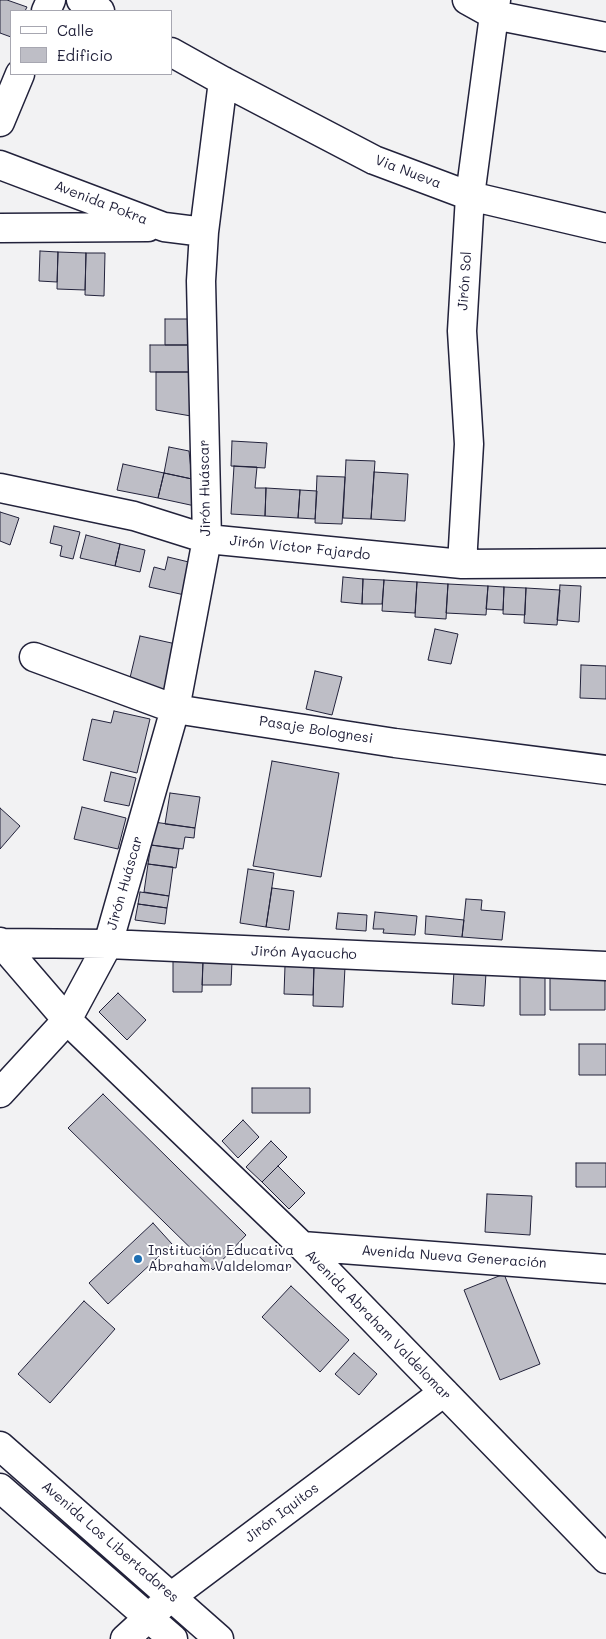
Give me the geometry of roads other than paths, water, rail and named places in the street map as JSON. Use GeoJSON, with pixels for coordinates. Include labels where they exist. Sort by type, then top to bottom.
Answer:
{"type":"FeatureCollection","features":[{"type":"Feature","properties":{"kind":"street"},"geometry":{"type":"LineString","coordinates":[[81,0],[98,10]]}},
{"type":"Feature","properties":{"kind":"street"},"geometry":{"type":"LineString","coordinates":[[467,0],[606,37]]}},
{"type":"Feature","properties":{"kind":"street","name":"Jirón Sol"},"geometry":{"type":"LineString","coordinates":[[462,564],[469,444],[462,330],[470,196],[495,8]]}},
{"type":"Feature","properties":{"kind":"street","name":"Via Nueva"},"geometry":{"type":"LineString","coordinates":[[172,53],[222,81],[374,160],[470,196],[606,228]]}},
{"type":"Feature","properties":{"kind":"street"},"geometry":{"type":"LineString","coordinates":[[0,122],[20,75]]}},
{"type":"Feature","properties":{"kind":"street","name":"Jirón Huáscar"},"geometry":{"type":"LineString","coordinates":[[0,1092],[67,1020],[108,944],[175,709],[207,539],[200,281],[222,81]]}},
{"type":"Feature","properties":{"kind":"street","name":"Avenida Pokra"},"geometry":{"type":"LineString","coordinates":[[0,165],[164,227],[204,232]]}},
{"type":"Feature","properties":{"kind":"street"},"geometry":{"type":"LineString","coordinates":[[0,228],[164,227]]}},
{"type":"Feature","properties":{"kind":"street","name":"Jirón Víctor Fajardo"},"geometry":{"type":"LineString","coordinates":[[0,488],[134,516],[207,539],[462,564],[606,563]]}},
{"type":"Feature","properties":{"kind":"street","name":"Pasaje Bolognesi"},"geometry":{"type":"LineString","coordinates":[[34,657],[175,709],[396,742],[606,770]]}},
{"type":"Feature","properties":{"kind":"street","name":"Jirón Ayacucho"},"geometry":{"type":"LineString","coordinates":[[1,942],[108,944],[606,966]]}},
{"type":"Feature","properties":{"kind":"street","name":"Avenida Abraham Valdelomar"},"geometry":{"type":"LineString","coordinates":[[1,942],[67,1020],[302,1246],[606,1559]]}},
{"type":"Feature","properties":{"kind":"street","name":"Avenida Nueva Generación"},"geometry":{"type":"LineString","coordinates":[[302,1246],[606,1269]]}},
{"type":"Feature","properties":{"kind":"street","name":"Jirón Iquitos"},"geometry":{"type":"LineString","coordinates":[[125,1639],[172,1596],[444,1392]]}},
{"type":"Feature","properties":{"kind":"street","name":"Avenida Los Libertadores"},"geometry":{"type":"LineString","coordinates":[[0,1446],[219,1639]]}},
{"type":"Feature","properties":{"kind":"street"},"geometry":{"type":"LineString","coordinates":[[0,1488],[173,1639]]}},
{"type":"Feature","properties":{"kind":"place","name":"Institución Educativa Abraham Valdelomar"},"geometry":{"type":"Point","coordinates":[138,1259]}}]}
